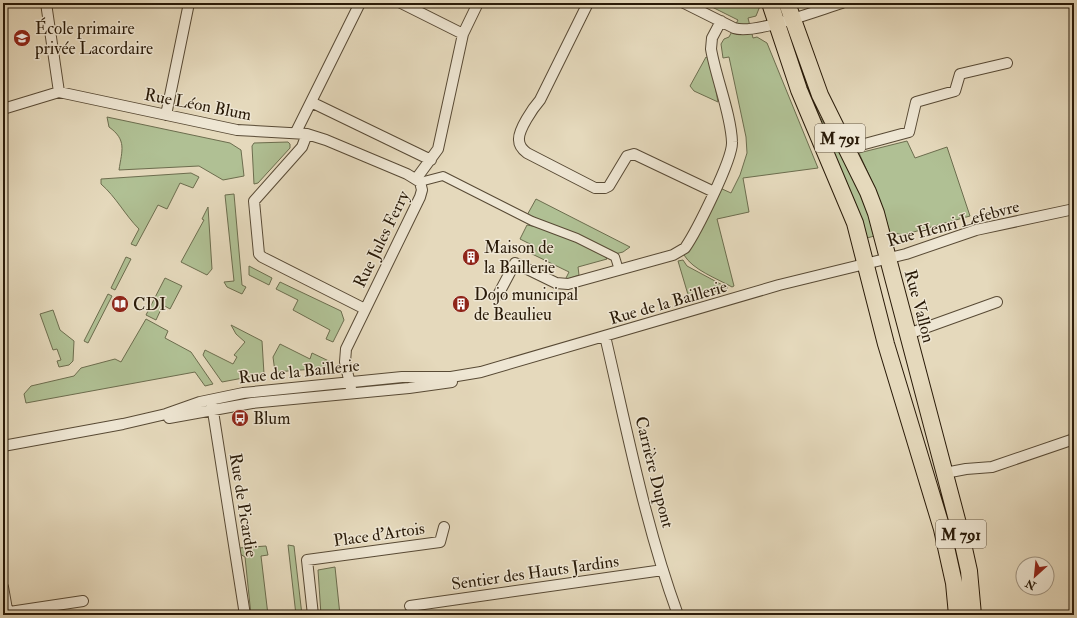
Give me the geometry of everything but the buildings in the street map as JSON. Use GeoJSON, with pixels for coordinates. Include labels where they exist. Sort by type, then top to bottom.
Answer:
{"type":"FeatureCollection","features":[{"type":"Feature","properties":{"kind":"main road","name":"M 791"},"geometry":{"type":"LineString","coordinates":[[770,3],[799,90],[852,215],[886,344],[942,529],[954,582],[957,615]]}},
{"type":"Feature","properties":{"kind":"main road","name":"M 791"},"geometry":{"type":"LineString","coordinates":[[788,3],[792,18]]}},
{"type":"Feature","properties":{"kind":"main road","name":"Rue Vallon"},"geometry":{"type":"LineString","coordinates":[[792,18],[816,85],[872,202],[945,473],[967,562],[973,615]]}},
{"type":"Feature","properties":{"kind":"street"},"geometry":{"type":"LineString","coordinates":[[3,108],[59,92],[46,3]]}},
{"type":"Feature","properties":{"kind":"street"},"geometry":{"type":"LineString","coordinates":[[166,115],[189,3]]}},
{"type":"Feature","properties":{"kind":"street"},"geometry":{"type":"LineString","coordinates":[[296,132],[360,3]]}},
{"type":"Feature","properties":{"kind":"street"},"geometry":{"type":"LineString","coordinates":[[401,3],[463,34]]}},
{"type":"Feature","properties":{"kind":"street"},"geometry":{"type":"LineString","coordinates":[[418,180],[438,149],[463,34],[478,3]]}},
{"type":"Feature","properties":{"kind":"street"},"geometry":{"type":"LineString","coordinates":[[588,3],[540,100],[533,108],[520,135],[520,145],[527,153],[596,188],[605,188],[609,186],[627,156],[634,154],[714,192]]}},
{"type":"Feature","properties":{"kind":"street"},"geometry":{"type":"LineString","coordinates":[[684,3],[720,21],[743,30],[776,23],[842,3]]}},
{"type":"Feature","properties":{"kind":"street"},"geometry":{"type":"LineString","coordinates":[[498,295],[515,263],[561,285],[619,270],[682,251],[691,238],[714,192],[726,166],[732,148],[730,130],[711,49],[712,38],[720,21]]}},
{"type":"Feature","properties":{"kind":"street"},"geometry":{"type":"LineString","coordinates":[[846,149],[909,132],[916,102],[955,92],[960,74],[1007,63]]}},
{"type":"Feature","properties":{"kind":"street","name":"Rue Léon Blum"},"geometry":{"type":"LineString","coordinates":[[59,92],[244,132],[296,132],[307,134],[326,140],[418,180]]}},
{"type":"Feature","properties":{"kind":"street"},"geometry":{"type":"LineString","coordinates":[[311,102],[431,160]]}},
{"type":"Feature","properties":{"kind":"street","name":"Rue Jules Ferry"},"geometry":{"type":"LineString","coordinates":[[307,134],[302,147],[254,201],[259,254],[262,257],[365,309]]}},
{"type":"Feature","properties":{"kind":"street"},"geometry":{"type":"LineString","coordinates":[[418,180],[443,176],[532,221],[577,238],[615,257],[619,270]]}},
{"type":"Feature","properties":{"kind":"street","name":"Rue Jules Ferry"},"geometry":{"type":"LineString","coordinates":[[352,393],[345,362],[346,349],[420,197],[422,190],[418,180]]}},
{"type":"Feature","properties":{"kind":"street","name":"Rue Henri Lefebvre"},"geometry":{"type":"LineString","coordinates":[[865,264],[976,230],[1074,209]]}},
{"type":"Feature","properties":{"kind":"street","name":"Rue de la Baillerie"},"geometry":{"type":"LineString","coordinates":[[123,424],[166,414],[211,400],[256,391],[402,377],[451,377],[480,372],[779,285],[865,264]]}},
{"type":"Feature","properties":{"kind":"street"},"geometry":{"type":"LineString","coordinates":[[908,334],[997,302]]}},
{"type":"Feature","properties":{"kind":"street","name":"Carrière Dupont"},"geometry":{"type":"LineString","coordinates":[[605,336],[634,466],[678,615]]}},
{"type":"Feature","properties":{"kind":"street","name":"Rue de la Baillerie"},"geometry":{"type":"LineString","coordinates":[[3,446],[123,424],[252,403],[435,385],[464,379],[480,372]]}},
{"type":"Feature","properties":{"kind":"street","name":"Rue de Picardie"},"geometry":{"type":"LineString","coordinates":[[211,400],[245,615]]}},
{"type":"Feature","properties":{"kind":"street"},"geometry":{"type":"LineString","coordinates":[[945,473],[992,466],[1074,439]]}},
{"type":"Feature","properties":{"kind":"street","name":"Place d'Artois"},"geometry":{"type":"LineString","coordinates":[[313,615],[307,560],[440,542],[444,527]]}},
{"type":"Feature","properties":{"kind":"street","name":"Sentier des Hauts Jardins"},"geometry":{"type":"LineString","coordinates":[[410,606],[664,570]]}},
{"type":"Feature","properties":{"kind":"street"},"geometry":{"type":"LineString","coordinates":[[3,587],[6,614],[83,601]]}},
{"type":"Feature","properties":{"kind":"green space"},"geometry":{"type":"Polygon","coordinates":[[[704,3],[759,3],[760,6],[756,16],[748,18],[753,38],[757,37],[767,43],[818,168],[743,178],[749,212],[717,219],[734,286],[732,287],[693,265],[684,255],[689,250],[720,188],[731,193],[740,175],[747,153],[746,137],[729,57],[723,58],[721,44],[724,39],[729,37],[738,20],[704,3]]]}},
{"type":"Feature","properties":{"kind":"green space"},"geometry":{"type":"Polygon","coordinates":[[[706,57],[710,59],[718,102],[694,91],[690,86],[706,57]]]}},
{"type":"Feature","properties":{"kind":"green space"},"geometry":{"type":"Polygon","coordinates":[[[799,69],[820,117],[847,161],[878,235],[867,238],[861,218],[808,105],[799,69]]]}},
{"type":"Feature","properties":{"kind":"green space"},"geometry":{"type":"Polygon","coordinates":[[[107,117],[230,143],[241,150],[244,176],[223,180],[199,166],[119,170],[122,151],[121,141],[119,136],[109,127],[107,117]]]}},
{"type":"Feature","properties":{"kind":"green space"},"geometry":{"type":"Polygon","coordinates":[[[907,141],[915,158],[947,147],[970,216],[903,235],[890,232],[874,186],[859,153],[907,141]]]}},
{"type":"Feature","properties":{"kind":"green space"},"geometry":{"type":"Polygon","coordinates":[[[288,142],[290,144],[290,148],[258,183],[254,184],[252,146],[254,143],[288,142]]]}},
{"type":"Feature","properties":{"kind":"green space"},"geometry":{"type":"Polygon","coordinates":[[[191,173],[199,177],[193,188],[180,183],[167,209],[158,205],[136,246],[131,244],[139,229],[101,184],[101,179],[191,173]]]}},
{"type":"Feature","properties":{"kind":"green space"},"geometry":{"type":"Polygon","coordinates":[[[234,194],[242,285],[246,287],[242,294],[227,287],[224,282],[234,281],[225,195],[234,194]]]}},
{"type":"Feature","properties":{"kind":"green space"},"geometry":{"type":"Polygon","coordinates":[[[536,199],[630,247],[623,252],[615,254],[526,217],[536,199]]]}},
{"type":"Feature","properties":{"kind":"green space"},"geometry":{"type":"Polygon","coordinates":[[[208,207],[212,269],[207,275],[181,262],[204,220],[202,219],[208,207]]]}},
{"type":"Feature","properties":{"kind":"green space"},"geometry":{"type":"Polygon","coordinates":[[[527,225],[552,230],[603,255],[607,259],[578,267],[579,275],[565,280],[569,272],[528,252],[532,245],[520,239],[527,225]]]}},
{"type":"Feature","properties":{"kind":"green space"},"geometry":{"type":"Polygon","coordinates":[[[126,257],[131,259],[115,290],[111,288],[126,257]]]}},
{"type":"Feature","properties":{"kind":"green space"},"geometry":{"type":"Polygon","coordinates":[[[683,260],[687,266],[728,288],[689,298],[678,261],[683,260]]]}},
{"type":"Feature","properties":{"kind":"green space"},"geometry":{"type":"Polygon","coordinates":[[[249,266],[272,278],[269,285],[249,275],[249,266]]]}},
{"type":"Feature","properties":{"kind":"green space"},"geometry":{"type":"Polygon","coordinates":[[[165,278],[182,286],[170,309],[163,305],[156,320],[146,315],[165,278]]]}},
{"type":"Feature","properties":{"kind":"green space"},"geometry":{"type":"Polygon","coordinates":[[[280,282],[341,311],[344,320],[333,342],[326,339],[330,330],[293,310],[298,300],[276,289],[280,282]]]}},
{"type":"Feature","properties":{"kind":"green space"},"geometry":{"type":"Polygon","coordinates":[[[108,294],[112,296],[88,343],[84,341],[108,294]]]}},
{"type":"Feature","properties":{"kind":"green space"},"geometry":{"type":"Polygon","coordinates":[[[53,310],[60,330],[74,341],[73,361],[69,365],[59,367],[57,361],[61,360],[57,349],[53,350],[40,314],[53,310]]]}},
{"type":"Feature","properties":{"kind":"green space"},"geometry":{"type":"Polygon","coordinates":[[[146,319],[168,331],[165,338],[191,352],[213,384],[205,386],[195,372],[26,403],[24,394],[31,386],[74,376],[81,368],[115,359],[121,362],[146,319]]]}},
{"type":"Feature","properties":{"kind":"green space"},"geometry":{"type":"Polygon","coordinates":[[[231,325],[262,341],[264,374],[222,382],[203,355],[205,350],[233,364],[237,357],[234,355],[245,342],[236,334],[231,325]]]}},
{"type":"Feature","properties":{"kind":"green space"},"geometry":{"type":"Polygon","coordinates":[[[280,344],[310,359],[312,353],[331,362],[327,368],[275,372],[273,357],[280,344]]]}},
{"type":"Feature","properties":{"kind":"green space"},"geometry":{"type":"Polygon","coordinates":[[[288,545],[294,546],[302,615],[296,615],[288,545]]]}},
{"type":"Feature","properties":{"kind":"green space"},"geometry":{"type":"Polygon","coordinates":[[[266,546],[268,555],[261,556],[268,615],[251,615],[245,557],[240,554],[239,548],[266,546]]]}},
{"type":"Feature","properties":{"kind":"green space"},"geometry":{"type":"Polygon","coordinates":[[[335,567],[340,615],[321,615],[318,570],[335,567]]]}},
{"type":"Feature","properties":{"kind":"place","name":"École primaire privée Lacordaire"},"geometry":{"type":"Point","coordinates":[22,38]}},
{"type":"Feature","properties":{"kind":"place","name":"Maison de la Baillerie"},"geometry":{"type":"Point","coordinates":[471,257]}},
{"type":"Feature","properties":{"kind":"place","name":"CDI"},"geometry":{"type":"Point","coordinates":[120,304]}},
{"type":"Feature","properties":{"kind":"place","name":"Dojo municipal de Beaulieu"},"geometry":{"type":"Point","coordinates":[461,304]}},
{"type":"Feature","properties":{"kind":"place","name":"Blum"},"geometry":{"type":"Point","coordinates":[240,418]}}]}
